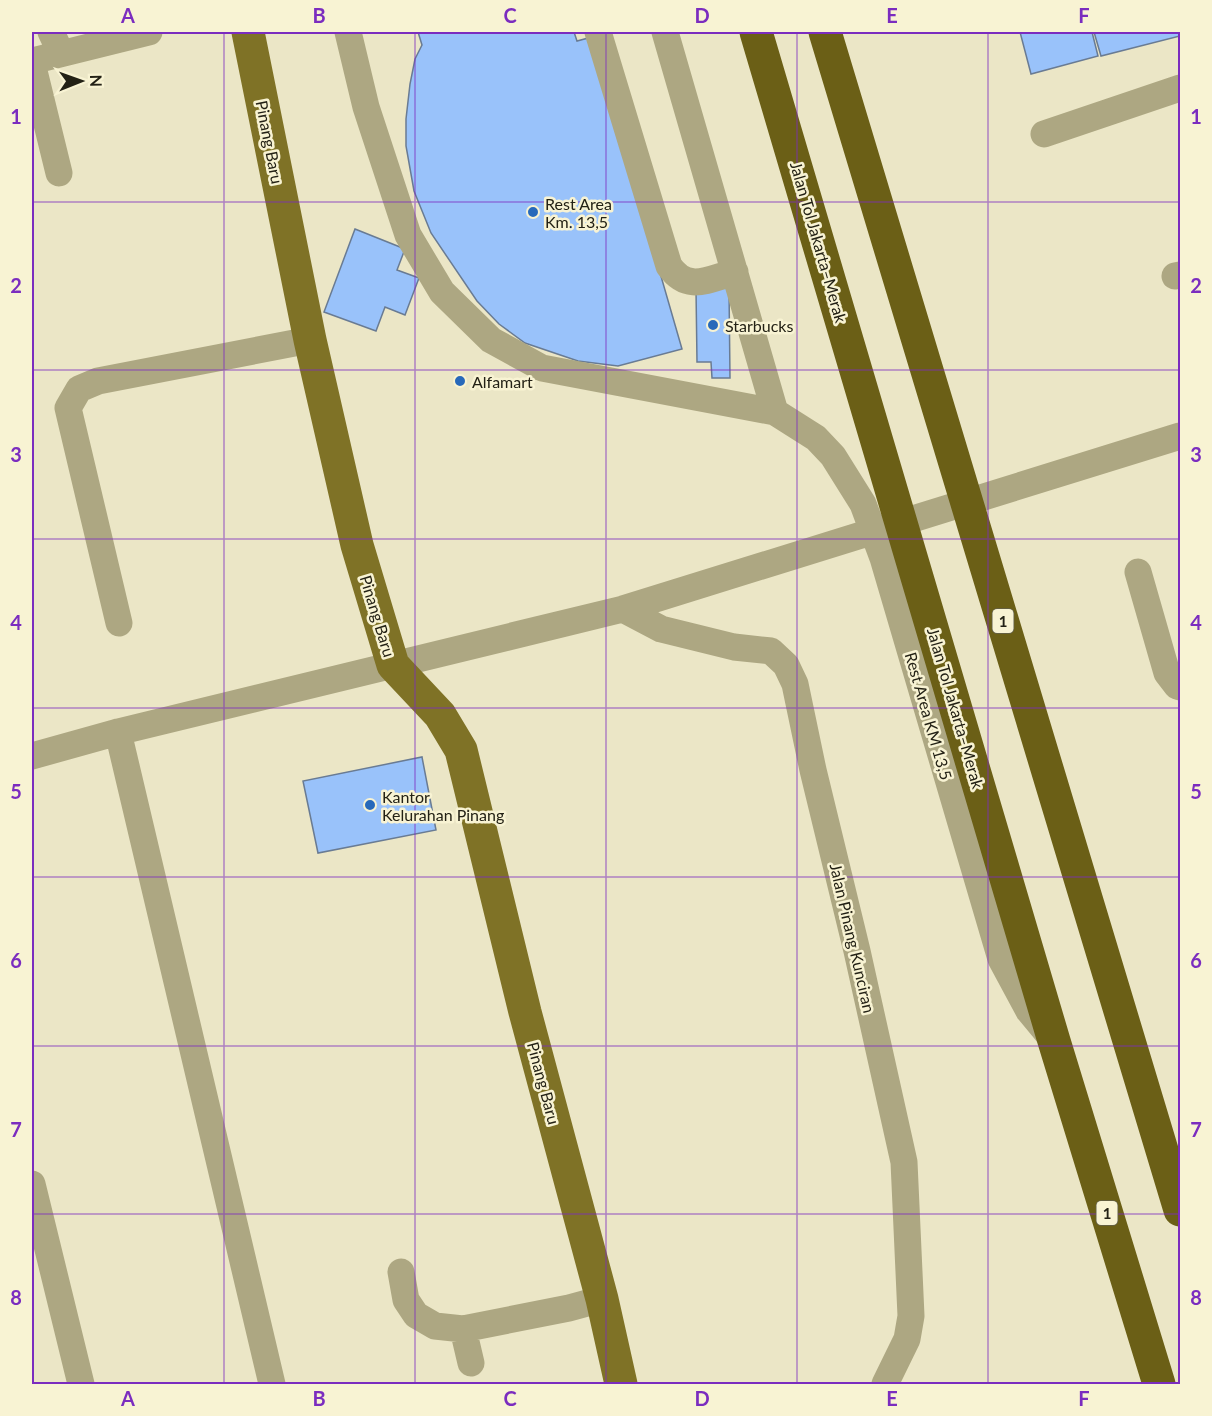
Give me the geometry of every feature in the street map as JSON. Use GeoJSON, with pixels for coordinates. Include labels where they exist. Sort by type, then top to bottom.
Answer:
{"type":"FeatureCollection","features":[{"type":"Feature","properties":{"kind":"highway","name":"Jalan Tol Jakarta–Merak"},"geometry":{"type":"LineString","coordinates":[[756,32],[1054,1041],[1159,1384]]}},
{"type":"Feature","properties":{"kind":"highway","name":"1"},"geometry":{"type":"LineString","coordinates":[[825,32],[1180,1210]]}},
{"type":"Feature","properties":{"kind":"main road","name":"Pinang Baru"},"geometry":{"type":"LineString","coordinates":[[248,32],[310,340],[357,546],[393,665],[440,715],[461,750],[525,1012],[602,1299],[621,1384]]}},
{"type":"Feature","properties":{"kind":"street"},"geometry":{"type":"LineString","coordinates":[[59,173],[32,62],[56,42],[149,32]]}},
{"type":"Feature","properties":{"kind":"street"},"geometry":{"type":"LineString","coordinates":[[348,32],[366,107],[408,235],[442,292],[491,340],[542,368],[775,412],[665,32]]}},
{"type":"Feature","properties":{"kind":"street"},"geometry":{"type":"LineString","coordinates":[[598,32],[669,266],[676,277],[691,284],[735,272]]}},
{"type":"Feature","properties":{"kind":"street"},"geometry":{"type":"LineString","coordinates":[[1044,134],[1180,88]]}},
{"type":"Feature","properties":{"kind":"street"},"geometry":{"type":"LineString","coordinates":[[119,623],[68,408],[79,389],[98,381],[310,340]]}},
{"type":"Feature","properties":{"kind":"street","name":"Rest Area KM 13,5"},"geometry":{"type":"LineString","coordinates":[[775,412],[816,438],[833,456],[863,504],[883,558],[1001,959],[1029,1011],[1054,1041]]}},
{"type":"Feature","properties":{"kind":"street"},"geometry":{"type":"LineString","coordinates":[[32,756],[118,732],[623,609],[1180,436]]}},
{"type":"Feature","properties":{"kind":"street"},"geometry":{"type":"LineString","coordinates":[[1138,572],[1167,673],[1180,687]]}},
{"type":"Feature","properties":{"kind":"street","name":"Jalan Pinang Kunciran"},"geometry":{"type":"LineString","coordinates":[[623,609],[661,629],[734,647],[771,651],[786,665],[795,684],[904,1162],[911,1316],[907,1339],[885,1384]]}},
{"type":"Feature","properties":{"kind":"street"},"geometry":{"type":"LineString","coordinates":[[118,732],[272,1384]]}},
{"type":"Feature","properties":{"kind":"street"},"geometry":{"type":"LineString","coordinates":[[32,1184],[81,1384]]}},
{"type":"Feature","properties":{"kind":"street"},"geometry":{"type":"LineString","coordinates":[[401,1272],[406,1300],[416,1315],[435,1326],[463,1329],[569,1308],[602,1299]]}},
{"type":"Feature","properties":{"kind":"street"},"geometry":{"type":"LineString","coordinates":[[463,1329],[471,1363]]}},
{"type":"Feature","properties":{"kind":"building","name":"Rest Area Km. 13,5"},"geometry":{"type":"Polygon","coordinates":[[[418,32],[574,32],[577,41],[592,37],[682,349],[618,366],[578,361],[525,343],[499,324],[477,301],[431,233],[414,191],[406,146],[406,119],[415,59],[422,45],[418,32]]]}},
{"type":"Feature","properties":{"kind":"building"},"geometry":{"type":"Polygon","coordinates":[[[1020,32],[1092,32],[1098,56],[1031,74],[1020,32]]]}},
{"type":"Feature","properties":{"kind":"building"},"geometry":{"type":"Polygon","coordinates":[[[1094,32],[1180,32],[1180,36],[1101,56],[1094,32]]]}},
{"type":"Feature","properties":{"kind":"building"},"geometry":{"type":"Polygon","coordinates":[[[355,229],[405,249],[397,270],[419,278],[405,315],[385,307],[376,331],[324,312],[355,229]]]}},
{"type":"Feature","properties":{"kind":"building","name":"Starbucks"},"geometry":{"type":"Polygon","coordinates":[[[729,288],[730,378],[712,378],[711,362],[697,362],[696,289],[729,288]]]}},
{"type":"Feature","properties":{"kind":"building","name":"Kantor Kelurahan Pinang"},"geometry":{"type":"Polygon","coordinates":[[[422,757],[436,830],[318,853],[303,781],[422,757]]]}},
{"type":"Feature","properties":{"kind":"place","name":"Rest Area Km. 13,5"},"geometry":{"type":"Point","coordinates":[533,212]}},
{"type":"Feature","properties":{"kind":"place","name":"Starbucks"},"geometry":{"type":"Point","coordinates":[713,325]}},
{"type":"Feature","properties":{"kind":"place","name":"Alfamart"},"geometry":{"type":"Point","coordinates":[460,381]}},
{"type":"Feature","properties":{"kind":"place","name":"Kantor Kelurahan Pinang"},"geometry":{"type":"Point","coordinates":[370,805]}}]}
